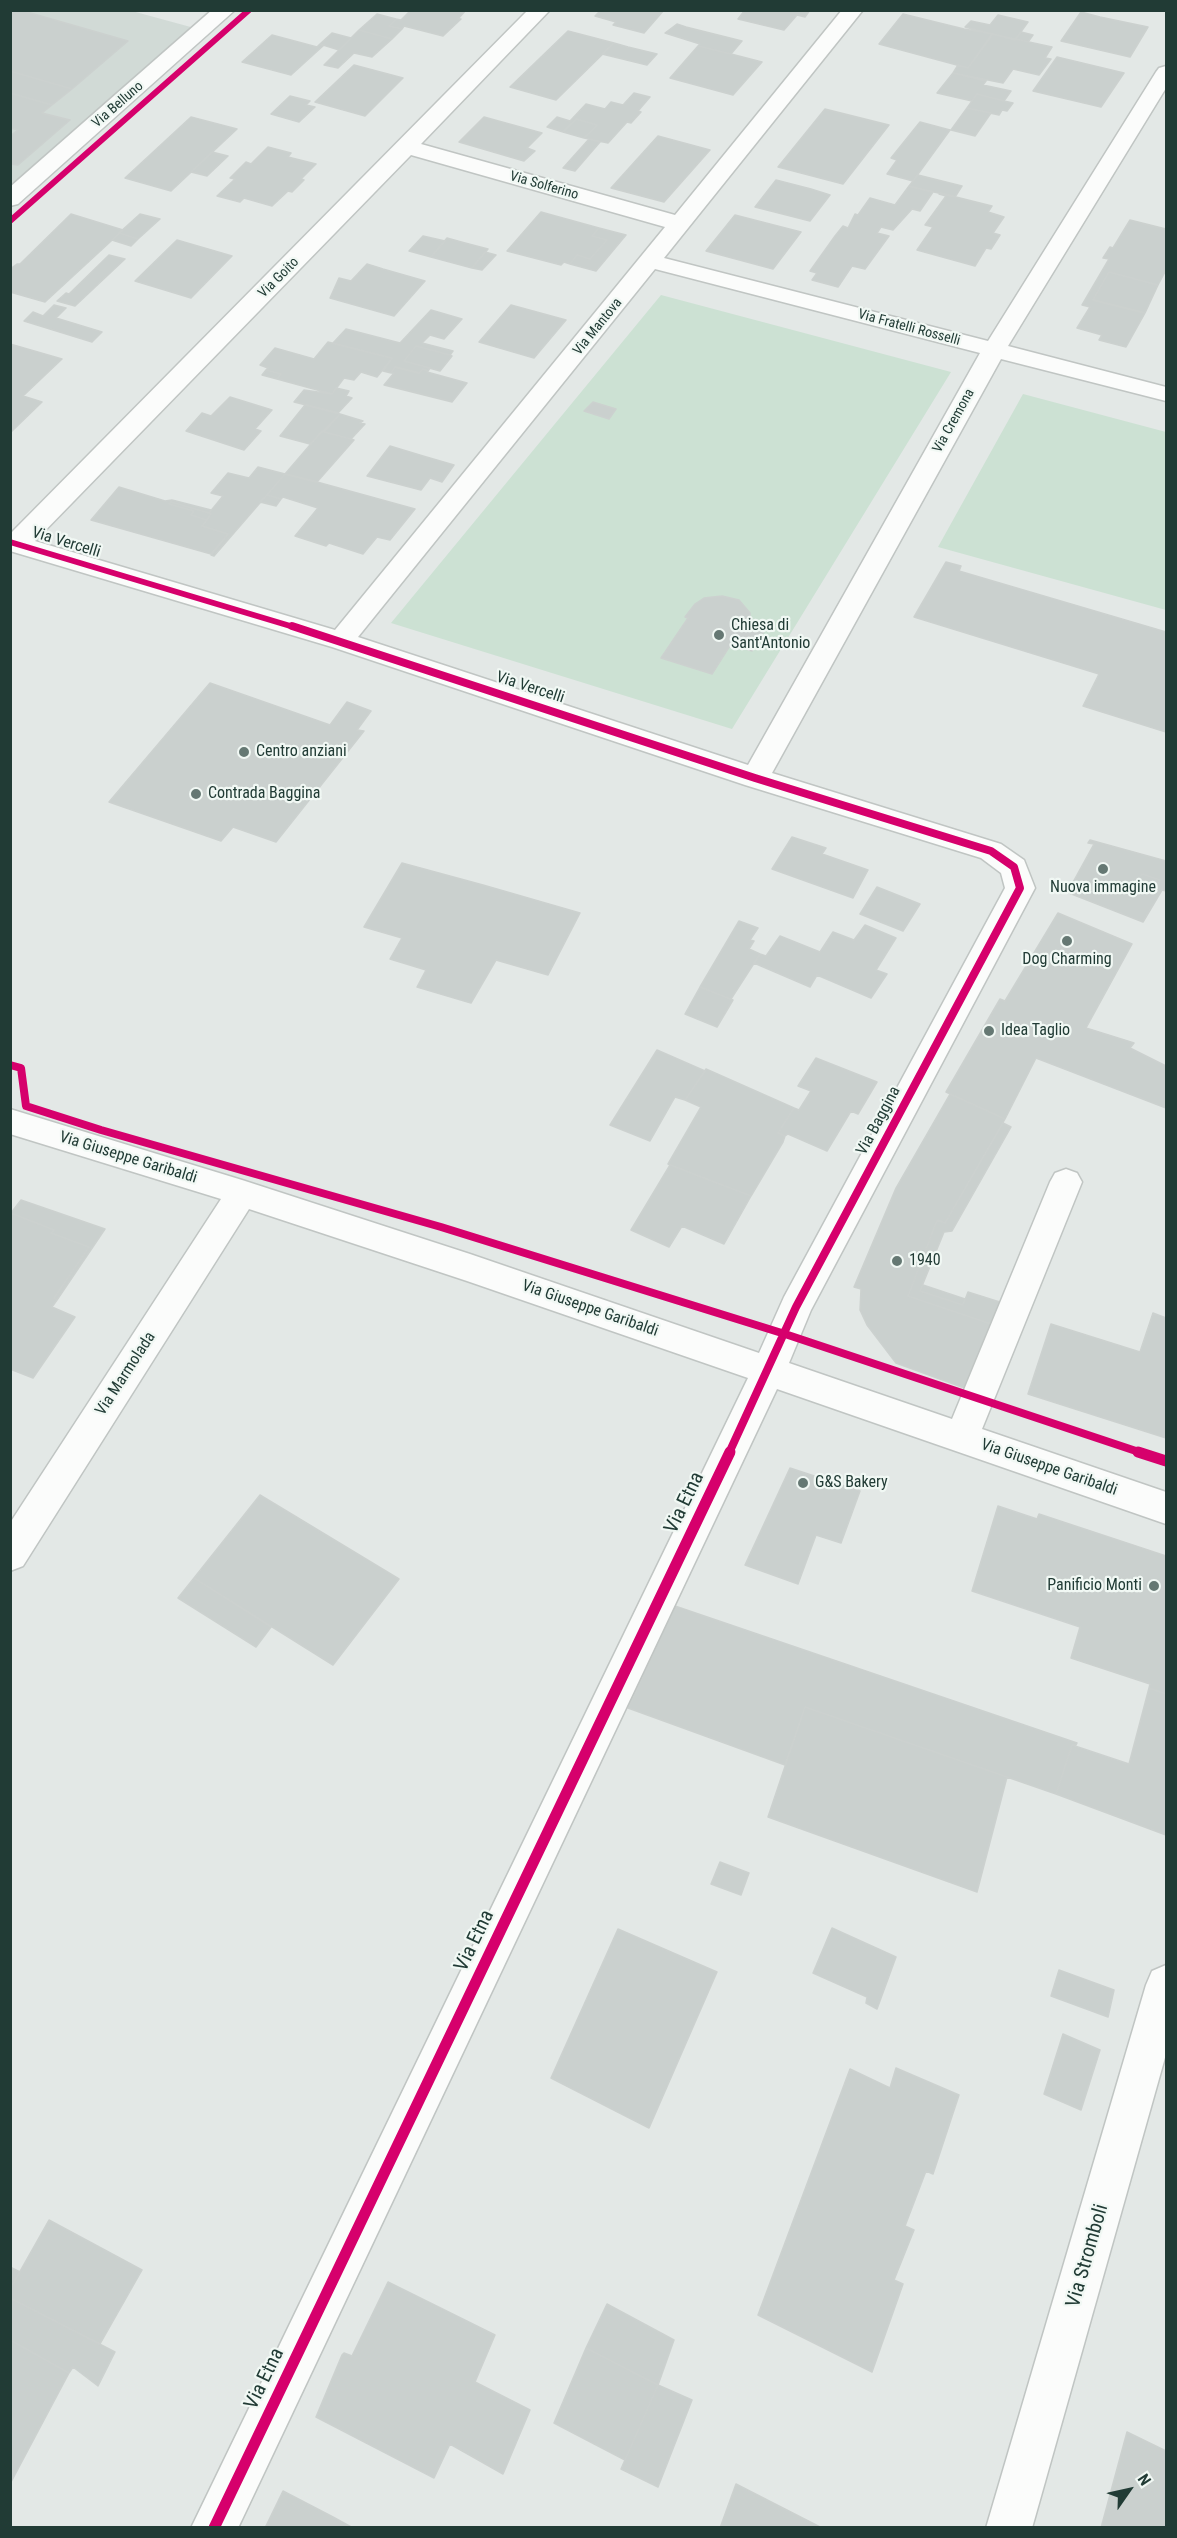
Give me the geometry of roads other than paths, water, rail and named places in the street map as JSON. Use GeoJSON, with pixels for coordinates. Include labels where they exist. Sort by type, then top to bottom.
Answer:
{"type":"FeatureCollection","features":[{"type":"Feature","properties":{"kind":"street","name":"Via Belluno"},"geometry":{"type":"LineString","coordinates":[[10,199],[225,10]]}},
{"type":"Feature","properties":{"kind":"street","name":"Via Goito"},"geometry":{"type":"LineString","coordinates":[[14,543],[408,147],[540,10]]}},
{"type":"Feature","properties":{"kind":"street","name":"Via Mantova"},"geometry":{"type":"LineString","coordinates":[[341,641],[853,10]]}},
{"type":"Feature","properties":{"kind":"street","name":"Via Cremona"},"geometry":{"type":"LineString","coordinates":[[755,778],[993,351],[1167,72]]}},
{"type":"Feature","properties":{"kind":"street","name":"Via Solferino"},"geometry":{"type":"LineString","coordinates":[[408,147],[681,224]]}},
{"type":"Feature","properties":{"kind":"street","name":"Via Fratelli Rosselli"},"geometry":{"type":"LineString","coordinates":[[651,261],[1167,394]]}},
{"type":"Feature","properties":{"kind":"street","name":"Via Vercelli"},"geometry":{"type":"LineString","coordinates":[[14,543],[341,641],[755,778],[991,851],[1014,867],[1020,888]]}},
{"type":"Feature","properties":{"kind":"street","name":"Via Baggina"},"geometry":{"type":"LineString","coordinates":[[770,1370],[796,1307],[1020,888]]}},
{"type":"Feature","properties":{"kind":"street","name":"Via Giuseppe Garibaldi"},"geometry":{"type":"LineString","coordinates":[[10,1121],[242,1193],[770,1370],[1167,1508]]}},
{"type":"Feature","properties":{"kind":"street"},"geometry":{"type":"LineString","coordinates":[[961,1438],[1066,1182]]}},
{"type":"Feature","properties":{"kind":"street","name":"Via Marmolada"},"geometry":{"type":"LineString","coordinates":[[10,1555],[242,1193]]}},
{"type":"Feature","properties":{"kind":"street","name":"Via Etna"},"geometry":{"type":"LineString","coordinates":[[214,2528],[770,1370]]}},
{"type":"Feature","properties":{"kind":"street","name":"Via Stromboli"},"geometry":{"type":"LineString","coordinates":[[1009,2528],[1167,1985]]}},
{"type":"Feature","properties":{"kind":"place","name":"Chiesa di Sant'Antonio"},"geometry":{"type":"Point","coordinates":[719,635]}},
{"type":"Feature","properties":{"kind":"place","name":"Centro anziani"},"geometry":{"type":"Point","coordinates":[244,752]}},
{"type":"Feature","properties":{"kind":"place","name":"Contrada Baggina"},"geometry":{"type":"Point","coordinates":[196,794]}},
{"type":"Feature","properties":{"kind":"place","name":"Nuova immagine"},"geometry":{"type":"Point","coordinates":[1103,869]}},
{"type":"Feature","properties":{"kind":"place","name":"Dog Charming"},"geometry":{"type":"Point","coordinates":[1067,941]}},
{"type":"Feature","properties":{"kind":"place","name":"Idea Taglio"},"geometry":{"type":"Point","coordinates":[989,1031]}},
{"type":"Feature","properties":{"kind":"place","name":"1940"},"geometry":{"type":"Point","coordinates":[897,1261]}},
{"type":"Feature","properties":{"kind":"place","name":"G&S Bakery"},"geometry":{"type":"Point","coordinates":[803,1483]}},
{"type":"Feature","properties":{"kind":"place","name":"Panificio Monti"},"geometry":{"type":"Point","coordinates":[1154,1586]}}]}
